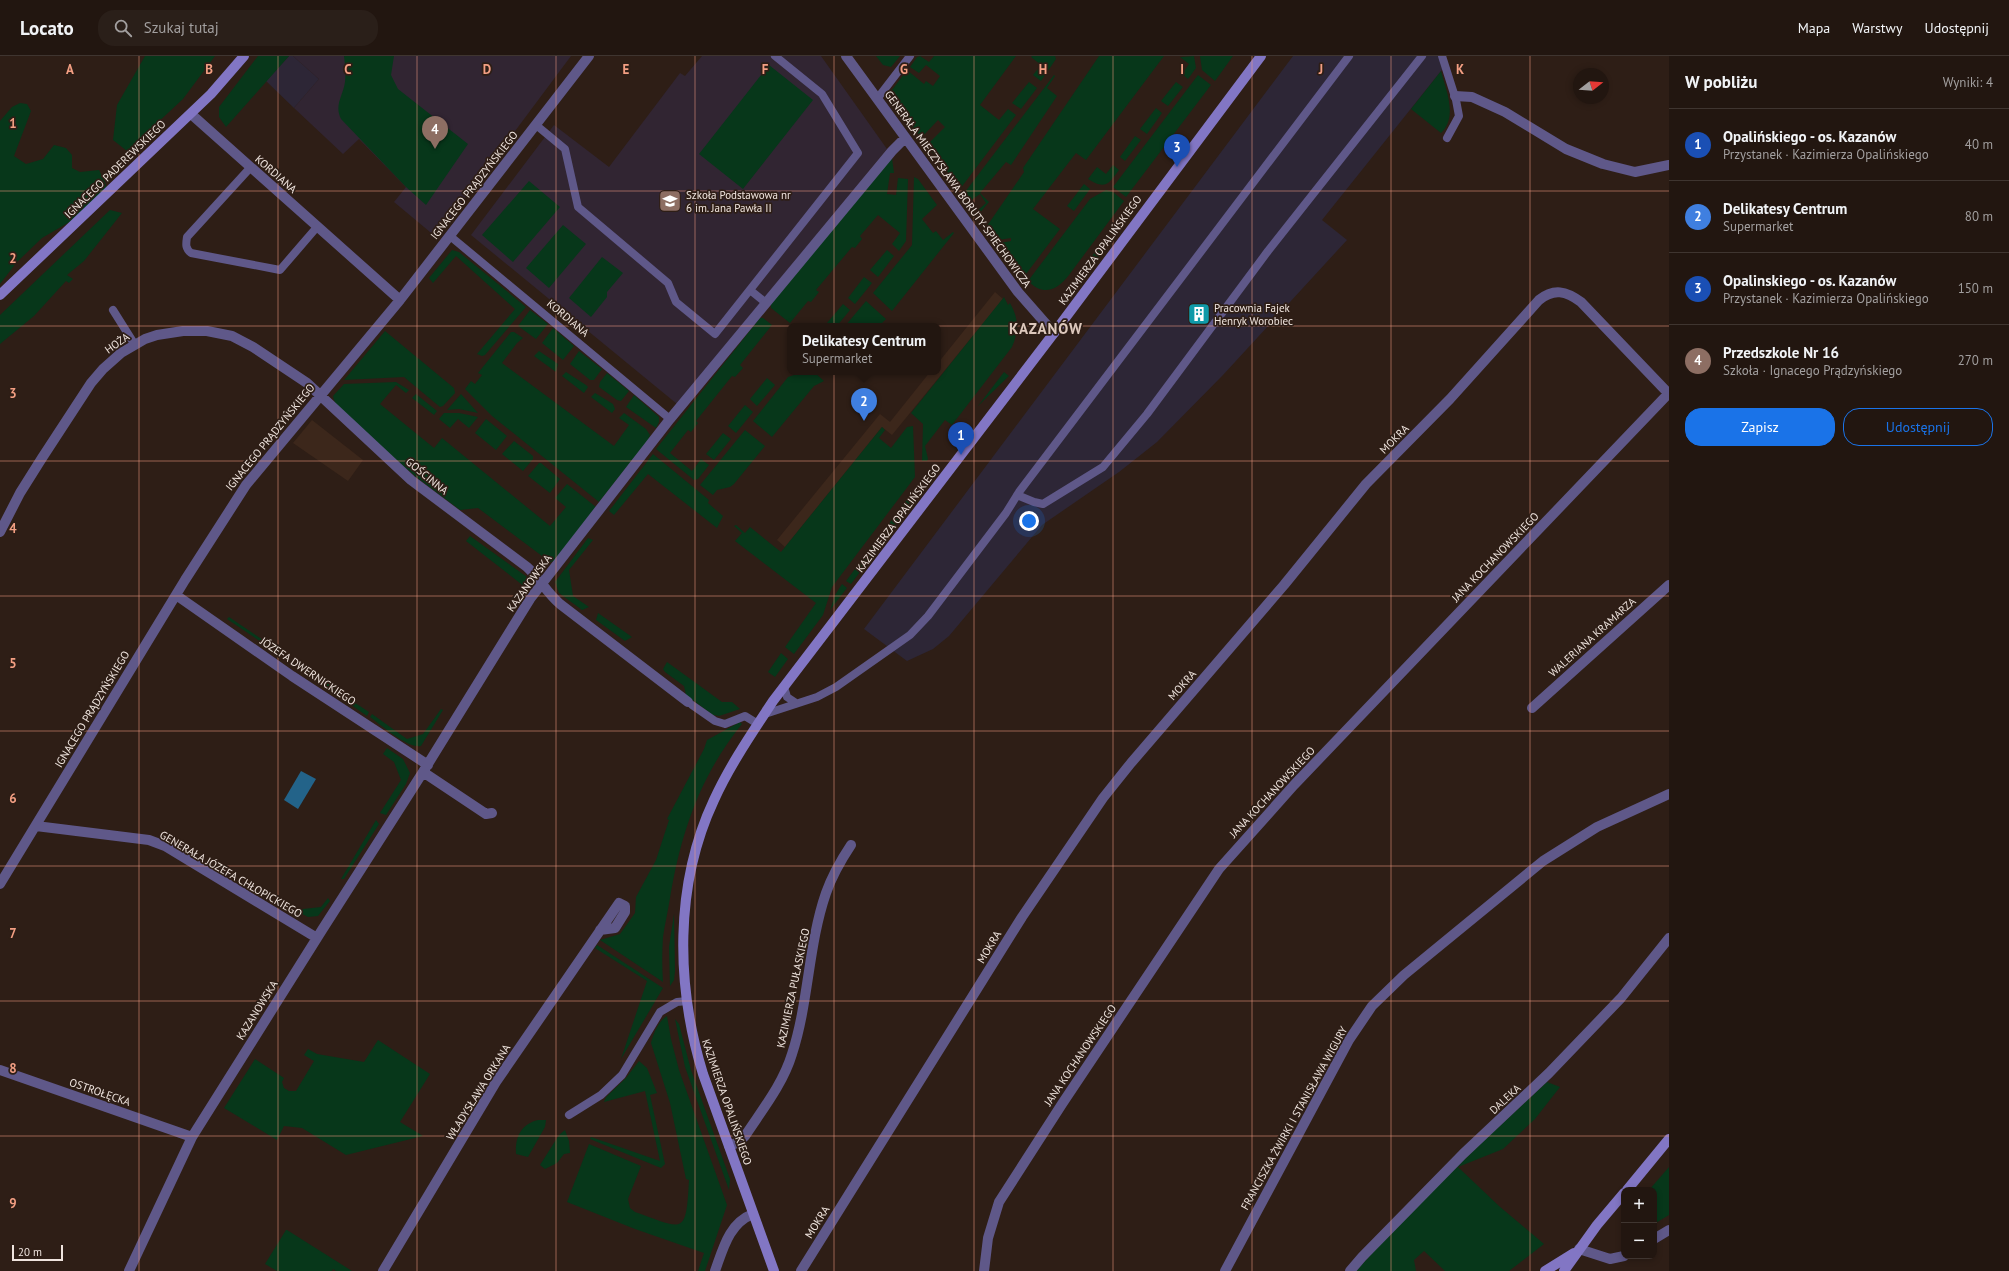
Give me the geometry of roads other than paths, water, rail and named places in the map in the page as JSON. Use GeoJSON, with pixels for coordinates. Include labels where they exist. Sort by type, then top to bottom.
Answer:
{"type":"FeatureCollection","features":[{"type":"Feature","properties":{"kind":"street","name":"IGNACEGO PADEREWSKIEGO"},"geometry":{"type":"LineString","coordinates":[[0,295],[191,114],[211,94],[244,56]]}},
{"type":"Feature","properties":{"kind":"street","name":"IGNACEGO PRĄDZYŃSKIEGO"},"geometry":{"type":"LineString","coordinates":[[0,884],[176,595],[246,485],[319,395],[400,300],[590,56]]}},
{"type":"Feature","properties":{"kind":"street","name":"GENERAŁA MIECZYSŁAWA BORUTY-SPIECHOWICZA"},"geometry":{"type":"LineString","coordinates":[[846,56],[904,138],[1018,292],[1054,333]]}},
{"type":"Feature","properties":{"kind":"street","name":"KAZIMIERZA OPALIŃSKIEGO"},"geometry":{"type":"LineString","coordinates":[[774,1271],[695,1049],[687,1001],[684,962],[685,913],[688,884],[694,854],[713,801],[737,757],[784,687],[1054,333],[1261,56]]}},
{"type":"Feature","properties":{"kind":"street"},"geometry":{"type":"LineString","coordinates":[[1455,96],[1472,97],[1506,112],[1566,149],[1603,164],[1635,172],[1669,165]]}},
{"type":"Feature","properties":{"kind":"street","name":"KORDIANA"},"geometry":{"type":"LineString","coordinates":[[191,114],[400,300]]}},
{"type":"Feature","properties":{"kind":"street","name":"KAZANOWSKA"},"geometry":{"type":"LineString","coordinates":[[129,1271],[192,1137],[317,938],[426,769],[525,607],[670,419],[904,138]]}},
{"type":"Feature","properties":{"kind":"street","name":"MOKRA"},"geometry":{"type":"LineString","coordinates":[[801,1271],[1022,917],[1103,798],[1131,763],[1284,585],[1366,484],[1450,400],[1539,300],[1547,294],[1557,292],[1573,296],[1581,302],[1669,394]]}},
{"type":"Feature","properties":{"kind":"street","name":"HOŻA"},"geometry":{"type":"LineString","coordinates":[[0,532],[20,493],[91,383],[121,353],[134,345],[157,335],[194,330],[219,332],[232,336],[264,354],[307,383],[319,395]]}},
{"type":"Feature","properties":{"kind":"street","name":"JANA KOCHANOWSKIEGO"},"geometry":{"type":"LineString","coordinates":[[984,1271],[988,1238],[999,1202],[1062,1104],[1219,869],[1294,785],[1669,394]]}},
{"type":"Feature","properties":{"kind":"street","name":"GOŚCINNA"},"geometry":{"type":"LineString","coordinates":[[319,395],[411,480],[527,567],[552,598],[690,704]]}},
{"type":"Feature","properties":{"kind":"street","name":"WALERIANA KRAMARZA"},"geometry":{"type":"LineString","coordinates":[[1532,708],[1669,585]]}},
{"type":"Feature","properties":{"kind":"street","name":"JÓZEFA DWERNICKIEGO"},"geometry":{"type":"LineString","coordinates":[[176,595],[426,769]]}},
{"type":"Feature","properties":{"kind":"street"},"geometry":{"type":"LineString","coordinates":[[426,769],[486,814],[492,813]]}},
{"type":"Feature","properties":{"kind":"street","name":"FRANCISZKA ŻWIRKI I STANISŁAWA WIGURY"},"geometry":{"type":"LineString","coordinates":[[1225,1271],[1349,1040],[1372,1006],[1404,974],[1543,861],[1598,828],[1669,794]]}},
{"type":"Feature","properties":{"kind":"street","name":"GENERAŁA JÓZEFA CHŁOPICKIEGO"},"geometry":{"type":"LineString","coordinates":[[36,826],[149,840],[165,846],[317,938]]}},
{"type":"Feature","properties":{"kind":"street","name":"KAZIMIERZA PUŁASKIEGO"},"geometry":{"type":"LineString","coordinates":[[729,1146],[739,1142],[745,1136],[780,1082],[792,1054],[815,938],[826,894],[838,864],[851,845]]}},
{"type":"Feature","properties":{"kind":"street","name":"WŁADYSŁAWA ORKANA"},"geometry":{"type":"LineString","coordinates":[[383,1271],[496,1082],[600,930]]}},
{"type":"Feature","properties":{"kind":"street","name":"DALEKA"},"geometry":{"type":"LineString","coordinates":[[1350,1271],[1463,1154],[1549,1073],[1621,998],[1669,938]]}},
{"type":"Feature","properties":{"kind":"street","name":"OSTROŁĘCKA"},"geometry":{"type":"LineString","coordinates":[[0,1070],[192,1137]]}},
{"type":"Feature","properties":{"kind":"street"},"geometry":{"type":"LineString","coordinates":[[1629,1187],[1669,1139]]}},
{"type":"Feature","properties":{"kind":"street"},"geometry":{"type":"LineString","coordinates":[[1564,1271],[1579,1249],[1621,1197]]}},
{"type":"Feature","properties":{"kind":"street"},"geometry":{"type":"LineString","coordinates":[[715,1271],[732,1230],[745,1217],[753,1214]]}},
{"type":"Feature","properties":{"kind":"street"},"geometry":{"type":"LineString","coordinates":[[1657,1237],[1669,1230]]}},
{"type":"Feature","properties":{"kind":"street"},"geometry":{"type":"LineString","coordinates":[[1579,1249],[1610,1259],[1621,1257]]}},
{"type":"Feature","properties":{"kind":"street"},"geometry":{"type":"LineString","coordinates":[[1545,1271],[1579,1249]]}},
{"type":"Feature","properties":{"kind":"lane"},"geometry":{"type":"LineString","coordinates":[[536,125],[565,149],[578,207],[668,284],[676,302],[715,334],[858,153],[822,94],[775,56]]}},
{"type":"Feature","properties":{"kind":"lane"},"geometry":{"type":"LineString","coordinates":[[877,99],[910,56]]}},
{"type":"Feature","properties":{"kind":"lane"},"geometry":{"type":"LineString","coordinates":[[765,714],[817,697],[836,688],[910,635],[928,616],[1006,513],[1017,495],[1350,56]]}},
{"type":"Feature","properties":{"kind":"lane"},"geometry":{"type":"LineString","coordinates":[[1017,495],[1043,504],[1103,467],[1147,414],[1268,251],[1422,56]]}},
{"type":"Feature","properties":{"kind":"lane"},"geometry":{"type":"LineString","coordinates":[[1442,56],[1455,96],[1459,116],[1447,138]]}},
{"type":"Feature","properties":{"kind":"lane"},"geometry":{"type":"LineString","coordinates":[[250,168],[187,237],[187,249],[191,253],[280,270],[317,227]]}},
{"type":"Feature","properties":{"kind":"lane","name":"KORDIANA"},"geometry":{"type":"LineString","coordinates":[[450,236],[670,419]]}},
{"type":"Feature","properties":{"kind":"lane"},"geometry":{"type":"LineString","coordinates":[[750,290],[766,303]]}},
{"type":"Feature","properties":{"kind":"lane"},"geometry":{"type":"LineString","coordinates":[[113,310],[134,345]]}},
{"type":"Feature","properties":{"kind":"lane"},"geometry":{"type":"LineString","coordinates":[[784,687],[787,697],[796,703]]}},
{"type":"Feature","properties":{"kind":"lane"},"geometry":{"type":"LineString","coordinates":[[690,704],[715,721],[725,724],[744,716],[758,724]]}},
{"type":"Feature","properties":{"kind":"lane"},"geometry":{"type":"LineString","coordinates":[[569,1115],[601,1095],[622,1075],[660,1012],[677,1002],[687,1001]]}},
{"type":"Feature","properties":{"kind":"water"},"geometry":{"type":"Polygon","coordinates":[[[301,771],[316,779],[298,809],[284,800],[301,771]]]}},
{"type":"Feature","properties":{"kind":"place","name":"Przedszkole Nr 16"},"geometry":{"type":"Point","coordinates":[435,149]}},
{"type":"Feature","properties":{"kind":"place","name":"Opalinskiego - os. Kazanów"},"geometry":{"type":"Point","coordinates":[1177,167]}},
{"type":"Feature","properties":{"kind":"place","name":"Szkoła Podstawowa nr 6 im. Jana Pawła II"},"geometry":{"type":"Point","coordinates":[670,201]}},
{"type":"Feature","properties":{"kind":"place","name":"Pracownia Fajek Henryk Worobiec"},"geometry":{"type":"Point","coordinates":[1199,314]}},
{"type":"Feature","properties":{"kind":"place","name":"Delikatesy Centrum"},"geometry":{"type":"Point","coordinates":[864,421]}},
{"type":"Feature","properties":{"kind":"place","name":"Opalińskiego - os. Kazanów"},"geometry":{"type":"Point","coordinates":[961,455]}},
{"type":"Feature","properties":{"kind":"district","name":"KAZANÓW"},"geometry":{"type":"Point","coordinates":[1046,329]}}]}
